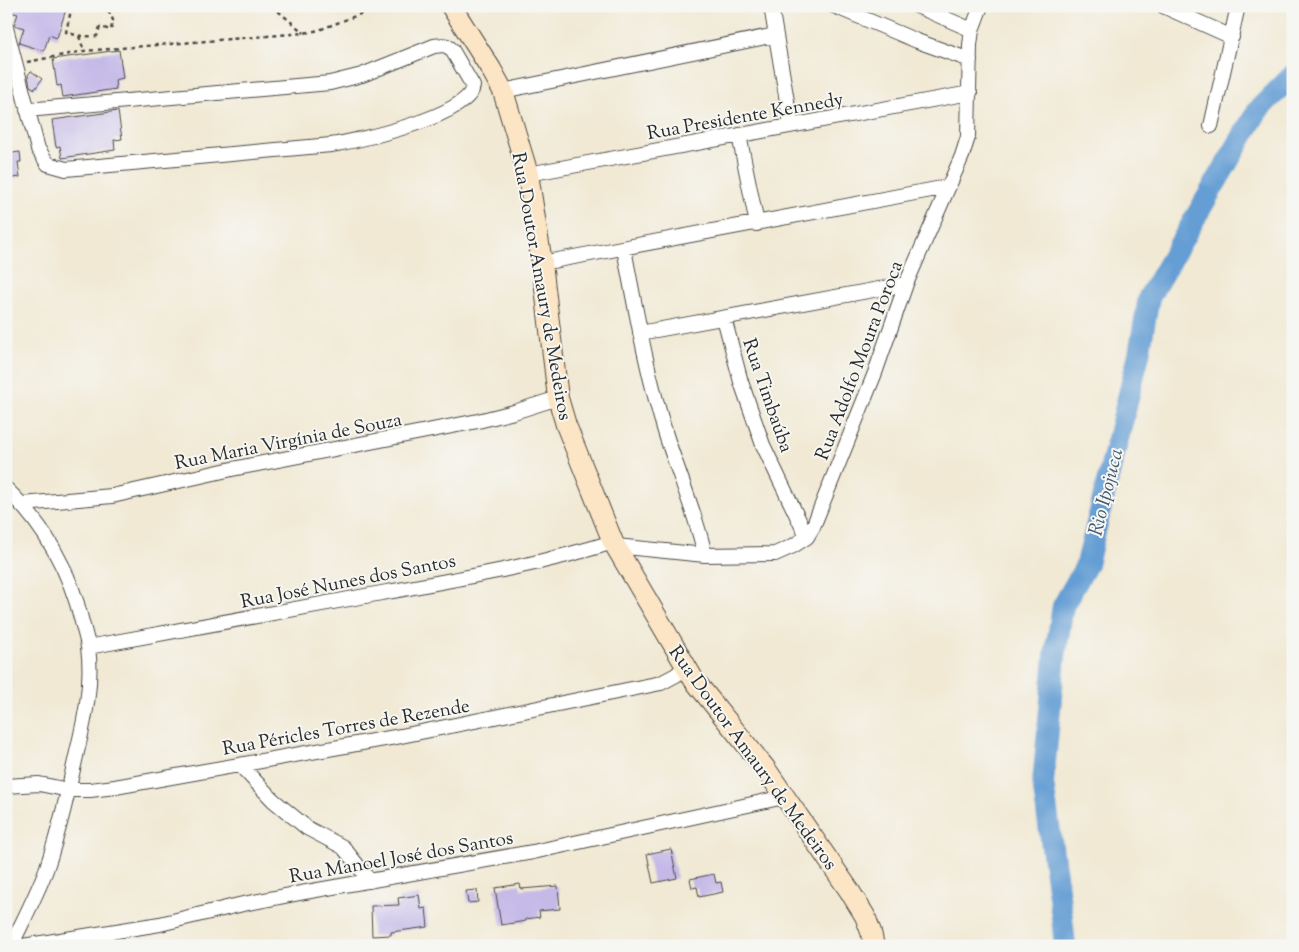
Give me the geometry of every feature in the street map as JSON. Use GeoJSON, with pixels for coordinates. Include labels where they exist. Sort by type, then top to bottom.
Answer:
{"type":"FeatureCollection","features":[{"type":"Feature","properties":{"kind":"street","name":"Rua Doutor Amaury de Medeiros"},"geometry":{"type":"LineString","coordinates":[[451,6],[491,68],[503,91],[528,174],[542,263],[558,398],[566,425],[614,544],[685,667],[765,768],[834,866],[865,916],[874,946]]}},
{"type":"Feature","properties":{"kind":"street"},"geometry":{"type":"LineString","coordinates":[[771,6],[791,125]]}},
{"type":"Feature","properties":{"kind":"street"},"geometry":{"type":"LineString","coordinates":[[834,6],[917,41],[970,60]]}},
{"type":"Feature","properties":{"kind":"street"},"geometry":{"type":"LineString","coordinates":[[917,6],[972,30]]}},
{"type":"Feature","properties":{"kind":"street","name":"Rua Adolfo Moura Poroca"},"geometry":{"type":"LineString","coordinates":[[807,537],[875,372],[906,284],[962,156],[968,137],[972,30],[981,6]]}},
{"type":"Feature","properties":{"kind":"street"},"geometry":{"type":"LineString","coordinates":[[1163,6],[1232,37]]}},
{"type":"Feature","properties":{"kind":"street"},"geometry":{"type":"LineString","coordinates":[[1211,126],[1238,6]]}},
{"type":"Feature","properties":{"kind":"street"},"geometry":{"type":"LineString","coordinates":[[6,28],[27,110],[38,149],[48,164],[56,167],[75,169],[321,146],[359,140],[405,127],[448,110],[469,96],[472,86],[452,50],[448,46],[442,45],[434,46],[362,75],[330,84],[27,110]]}},
{"type":"Feature","properties":{"kind":"street"},"geometry":{"type":"LineString","coordinates":[[503,91],[776,35]]}},
{"type":"Feature","properties":{"kind":"street","name":"Rua Presidente Kennedy"},"geometry":{"type":"LineString","coordinates":[[528,174],[970,93]]}},
{"type":"Feature","properties":{"kind":"street"},"geometry":{"type":"LineString","coordinates":[[739,135],[757,224]]}},
{"type":"Feature","properties":{"kind":"street"},"geometry":{"type":"LineString","coordinates":[[542,263],[947,187]]}},
{"type":"Feature","properties":{"kind":"street"},"geometry":{"type":"LineString","coordinates":[[624,249],[647,366],[666,435],[694,512],[705,555]]}},
{"type":"Feature","properties":{"kind":"street"},"geometry":{"type":"LineString","coordinates":[[640,333],[906,284]]}},
{"type":"Feature","properties":{"kind":"street","name":"Rua Timbaúba"},"geometry":{"type":"LineString","coordinates":[[724,318],[741,382],[763,445],[807,537]]}},
{"type":"Feature","properties":{"kind":"street","name":"Rua Maria Virgínia de Souza"},"geometry":{"type":"LineString","coordinates":[[23,504],[112,496],[232,469],[478,421],[558,398]]}},
{"type":"Feature","properties":{"kind":"street"},"geometry":{"type":"LineString","coordinates":[[6,488],[23,504],[52,546],[68,576],[76,598],[88,647],[90,675],[88,697],[69,790],[46,870],[12,946]]}},
{"type":"Feature","properties":{"kind":"street"},"geometry":{"type":"LineString","coordinates":[[614,544],[705,555],[775,554],[807,537]]}},
{"type":"Feature","properties":{"kind":"street","name":"Rua José Nunes dos Santos"},"geometry":{"type":"LineString","coordinates":[[88,647],[505,569],[614,544]]}},
{"type":"Feature","properties":{"kind":"street","name":"Rua Péricles Torres de Rezende"},"geometry":{"type":"LineString","coordinates":[[6,786],[39,784],[69,790],[115,787],[402,736],[661,684],[685,667]]}},
{"type":"Feature","properties":{"kind":"street"},"geometry":{"type":"LineString","coordinates":[[240,765],[273,800],[307,828],[343,848],[370,881]]}},
{"type":"Feature","properties":{"kind":"street","name":"Rua Manoel José dos Santos"},"geometry":{"type":"LineString","coordinates":[[23,946],[160,924],[243,904],[533,852],[784,797]]}},
{"type":"Feature","properties":{"kind":"path"},"geometry":{"type":"LineString","coordinates":[[72,6],[66,32],[79,36],[97,36],[100,27],[110,30],[113,20],[106,6]]}},
{"type":"Feature","properties":{"kind":"path"},"geometry":{"type":"LineString","coordinates":[[272,6],[304,33]]}},
{"type":"Feature","properties":{"kind":"path"},"geometry":{"type":"LineString","coordinates":[[16,64],[84,51],[304,33],[318,30],[381,6]]}},
{"type":"Feature","properties":{"kind":"path"},"geometry":{"type":"LineString","coordinates":[[79,36],[84,51]]}},
{"type":"Feature","properties":{"kind":"building"},"geometry":{"type":"Polygon","coordinates":[[[6,6],[67,6],[57,38],[49,35],[44,51],[19,43],[24,28],[14,25],[18,14],[6,11],[6,6]]]}},
{"type":"Feature","properties":{"kind":"building"},"geometry":{"type":"Polygon","coordinates":[[[119,50],[123,78],[115,80],[116,89],[63,97],[61,85],[57,86],[53,59],[119,50]]]}},
{"type":"Feature","properties":{"kind":"building"},"geometry":{"type":"Polygon","coordinates":[[[31,71],[42,79],[35,89],[30,86],[28,75],[31,71]]]}},
{"type":"Feature","properties":{"kind":"building"},"geometry":{"type":"Polygon","coordinates":[[[118,111],[122,139],[114,140],[115,150],[62,158],[60,146],[56,147],[52,120],[118,111]]]}},
{"type":"Feature","properties":{"kind":"building"},"geometry":{"type":"Polygon","coordinates":[[[20,152],[21,162],[18,162],[20,177],[6,179],[6,154],[20,152]]]}},
{"type":"Feature","properties":{"kind":"building"},"geometry":{"type":"Polygon","coordinates":[[[671,849],[677,878],[653,883],[647,854],[671,849]]]}},
{"type":"Feature","properties":{"kind":"building"},"geometry":{"type":"Polygon","coordinates":[[[714,874],[716,883],[721,882],[723,892],[699,897],[697,887],[692,888],[690,879],[714,874]]]}},
{"type":"Feature","properties":{"kind":"building"},"geometry":{"type":"Polygon","coordinates":[[[520,884],[521,889],[558,886],[560,909],[539,911],[540,917],[501,925],[495,888],[520,884]]]}},
{"type":"Feature","properties":{"kind":"building"},"geometry":{"type":"Polygon","coordinates":[[[477,890],[478,902],[468,903],[466,891],[477,890]]]}},
{"type":"Feature","properties":{"kind":"building"},"geometry":{"type":"Polygon","coordinates":[[[419,895],[421,909],[426,908],[428,927],[391,932],[391,935],[372,936],[371,906],[399,905],[398,898],[419,895]]]}},
{"type":"Feature","properties":{"kind":"waterway","name":"Rio Ipojuca"},"geometry":{"type":"LineString","coordinates":[[1065,946],[1043,783],[1055,656],[1063,606],[1087,564],[1139,354],[1149,297],[1258,110],[1293,75]]}}]}
